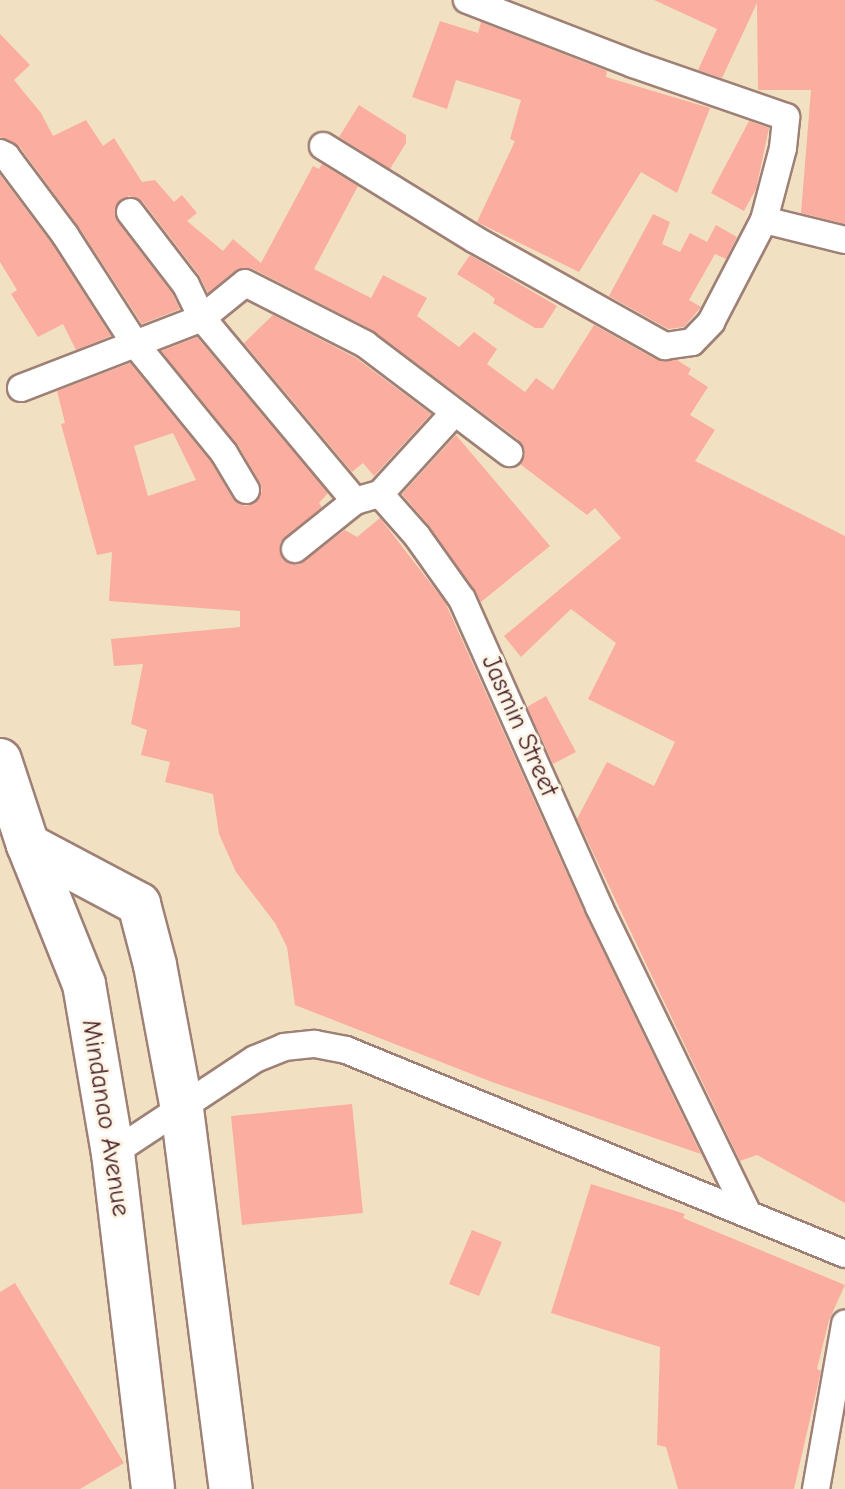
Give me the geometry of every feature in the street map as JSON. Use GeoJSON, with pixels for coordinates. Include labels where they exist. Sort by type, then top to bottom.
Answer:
{"type":"FeatureCollection","features":[{"type":"Feature","properties":{"kind":"main road","name":"Mindanao Avenue"},"geometry":{"type":"LineString","coordinates":[[0,760],[28,845],[84,984],[113,1153],[153,1489]]}},
{"type":"Feature","properties":{"kind":"main road"},"geometry":{"type":"LineString","coordinates":[[28,845],[139,904],[155,965],[182,1109],[231,1489]]}},
{"type":"Feature","properties":{"kind":"street"},"geometry":{"type":"LineString","coordinates":[[323,146],[474,239],[665,346],[692,342],[711,322],[764,220],[783,148],[787,122],[783,113],[633,64],[467,0]]}},
{"type":"Feature","properties":{"kind":"street"},"geometry":{"type":"LineString","coordinates":[[0,153],[6,156],[65,235],[136,345],[224,453],[246,490]]}},
{"type":"Feature","properties":{"kind":"street"},"geometry":{"type":"LineString","coordinates":[[130,212],[186,285],[202,318],[355,501]]}},
{"type":"Feature","properties":{"kind":"street"},"geometry":{"type":"LineString","coordinates":[[764,220],[845,240]]}},
{"type":"Feature","properties":{"kind":"street"},"geometry":{"type":"LineString","coordinates":[[21,388],[202,318],[245,283],[365,344],[509,453]]}},
{"type":"Feature","properties":{"kind":"street"},"geometry":{"type":"LineString","coordinates":[[295,549],[355,501],[380,494],[454,413]]}},
{"type":"Feature","properties":{"kind":"street","name":"Jasmin Street"},"geometry":{"type":"LineString","coordinates":[[380,494],[417,536],[462,599],[599,907],[747,1212]]}},
{"type":"Feature","properties":{"kind":"street"},"geometry":{"type":"LineString","coordinates":[[113,1153],[255,1059],[284,1047],[315,1044],[346,1050],[845,1254]]}},
{"type":"Feature","properties":{"kind":"street"},"geometry":{"type":"LineString","coordinates":[[816,1489],[845,1324]]}},
{"type":"Feature","properties":{"kind":"building"},"geometry":{"type":"Polygon","coordinates":[[[654,0],[845,0],[845,224],[801,213],[811,90],[758,90],[757,3],[722,78],[698,70],[717,29],[654,0]]]}},
{"type":"Feature","properties":{"kind":"building"},"geometry":{"type":"Polygon","coordinates":[[[440,21],[478,33],[481,22],[607,71],[606,77],[710,108],[677,193],[641,172],[579,272],[477,222],[515,141],[510,139],[521,100],[456,80],[447,109],[412,97],[440,21]]]}},
{"type":"Feature","properties":{"kind":"building"},"geometry":{"type":"Polygon","coordinates":[[[0,34],[30,65],[14,80],[41,113],[53,136],[86,120],[103,146],[114,138],[142,182],[155,180],[174,202],[182,195],[197,213],[187,221],[223,251],[233,239],[261,263],[313,166],[319,169],[322,164],[358,186],[314,269],[371,298],[383,275],[427,298],[417,316],[459,347],[474,332],[497,349],[487,364],[525,392],[536,378],[553,390],[594,325],[657,360],[677,360],[691,369],[688,374],[708,387],[690,415],[715,430],[695,461],[845,536],[845,1203],[757,1155],[740,1161],[577,819],[607,762],[654,786],[675,742],[588,699],[616,643],[571,609],[521,657],[504,636],[621,538],[595,508],[587,515],[520,464],[525,454],[519,440],[372,330],[251,268],[236,270],[208,293],[199,275],[143,202],[129,196],[116,205],[117,221],[172,293],[180,309],[142,324],[78,226],[19,146],[0,137],[0,34]]]}},
{"type":"Feature","properties":{"kind":"building"},"geometry":{"type":"Polygon","coordinates":[[[359,105],[406,135],[406,143],[390,169],[339,137],[359,105]]]}},
{"type":"Feature","properties":{"kind":"building"},"geometry":{"type":"Polygon","coordinates":[[[749,121],[769,128],[756,189],[744,211],[711,193],[749,121]]]}},
{"type":"Feature","properties":{"kind":"building"},"geometry":{"type":"Polygon","coordinates":[[[0,175],[52,244],[111,336],[76,350],[63,324],[38,337],[11,294],[17,290],[0,262],[0,175]]]}},
{"type":"Feature","properties":{"kind":"building"},"geometry":{"type":"Polygon","coordinates":[[[653,214],[670,222],[662,244],[680,252],[690,233],[707,242],[716,225],[737,237],[726,259],[715,254],[689,300],[701,307],[684,327],[668,329],[609,296],[653,214]]]}},
{"type":"Feature","properties":{"kind":"building"},"geometry":{"type":"Polygon","coordinates":[[[470,255],[557,306],[543,328],[535,328],[493,303],[495,299],[489,294],[457,274],[470,255]]]}},
{"type":"Feature","properties":{"kind":"building"},"geometry":{"type":"Polygon","coordinates":[[[273,315],[356,358],[431,414],[374,476],[363,463],[352,472],[244,343],[273,315]]]}},
{"type":"Feature","properties":{"kind":"building"},"geometry":{"type":"Polygon","coordinates":[[[197,337],[328,493],[319,503],[322,507],[280,542],[283,560],[298,565],[345,530],[357,537],[380,518],[445,602],[585,914],[701,1154],[492,1082],[295,1005],[287,947],[275,923],[236,872],[219,834],[213,794],[165,782],[170,762],[141,755],[147,730],[131,724],[143,664],[114,666],[111,639],[240,627],[240,611],[109,601],[112,552],[97,555],[61,424],[65,423],[57,391],[130,363],[211,462],[233,499],[245,506],[255,503],[262,491],[260,483],[238,445],[161,351],[197,337]],[[173,433],[134,446],[148,496],[196,480],[173,433]]]}},
{"type":"Feature","properties":{"kind":"building"},"geometry":{"type":"Polygon","coordinates":[[[456,435],[550,546],[481,602],[430,527],[402,494],[456,435]]]}},
{"type":"Feature","properties":{"kind":"building"},"geometry":{"type":"Polygon","coordinates":[[[546,696],[576,752],[553,764],[527,707],[546,696]]]}},
{"type":"Feature","properties":{"kind":"building"},"geometry":{"type":"Polygon","coordinates":[[[352,1104],[363,1213],[242,1225],[231,1116],[352,1104]]]}},
{"type":"Feature","properties":{"kind":"building"},"geometry":{"type":"Polygon","coordinates":[[[591,1184],[685,1214],[683,1218],[845,1285],[829,1320],[817,1369],[821,1371],[794,1489],[678,1489],[666,1447],[657,1445],[660,1347],[551,1313],[591,1184]]]}},
{"type":"Feature","properties":{"kind":"building"},"geometry":{"type":"Polygon","coordinates":[[[472,1230],[502,1242],[479,1296],[449,1284],[472,1230]]]}},
{"type":"Feature","properties":{"kind":"building"},"geometry":{"type":"Polygon","coordinates":[[[15,1283],[124,1463],[80,1489],[0,1489],[0,1292],[15,1283]]]}}]}
